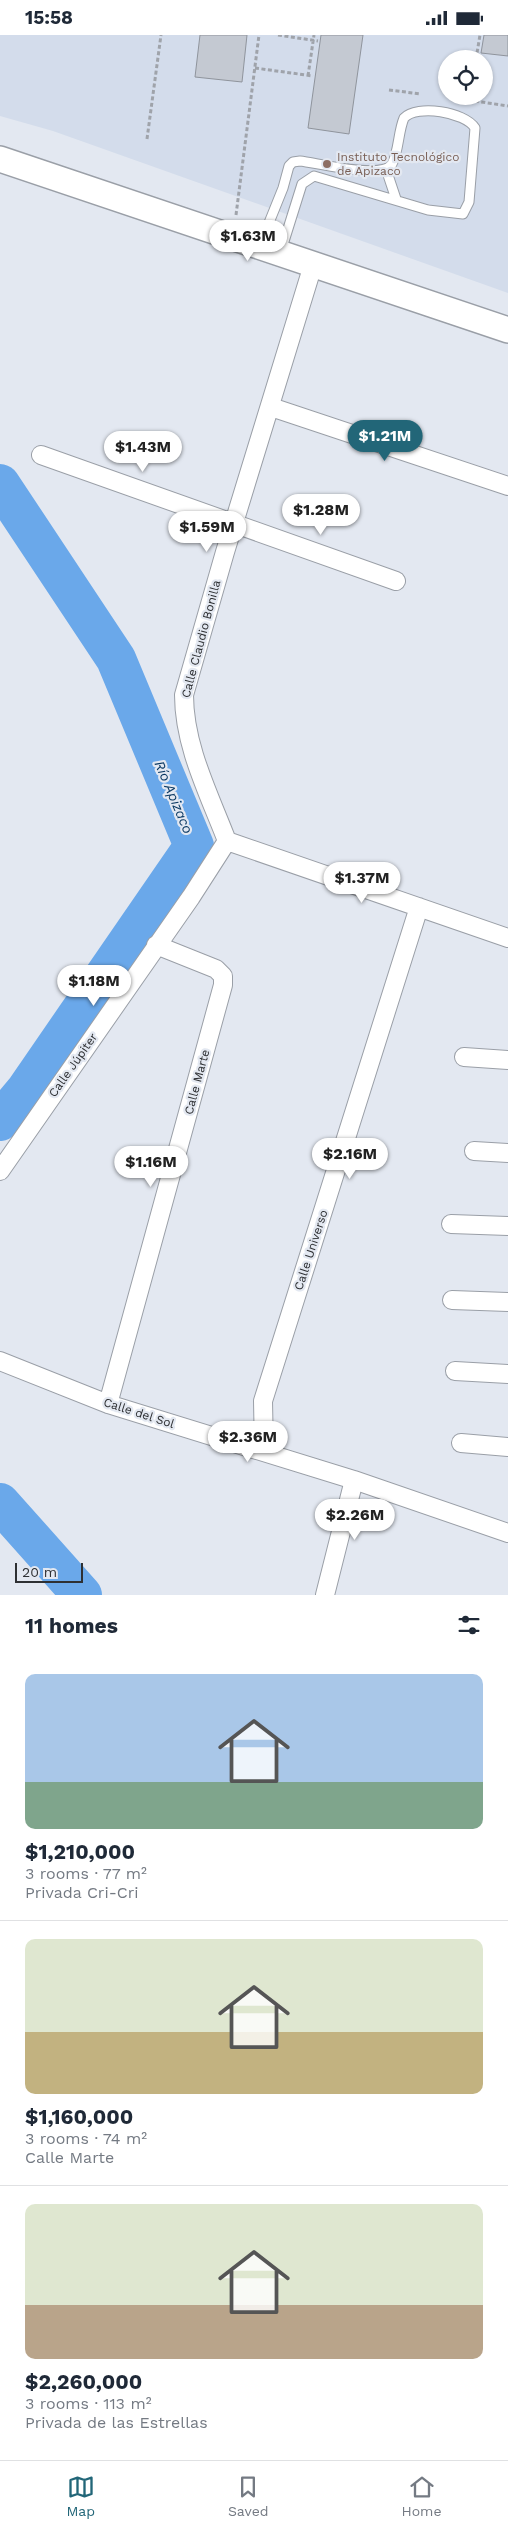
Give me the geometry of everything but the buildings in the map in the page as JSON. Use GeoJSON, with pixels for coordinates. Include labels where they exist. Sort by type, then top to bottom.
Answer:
{"type":"FeatureCollection","features":[{"type":"Feature","properties":{"kind":"main road"},"geometry":{"type":"LineString","coordinates":[[0,159],[232,235],[314,265],[508,330]]}},
{"type":"Feature","properties":{"kind":"street","name":"Calle Claudio Bonilla"},"geometry":{"type":"LineString","coordinates":[[227,841],[188,737],[184,719],[184,695],[234,522],[314,265]]}},
{"type":"Feature","properties":{"kind":"street"},"geometry":{"type":"LineString","coordinates":[[271,407],[508,486]]}},
{"type":"Feature","properties":{"kind":"street"},"geometry":{"type":"LineString","coordinates":[[41,455],[396,581]]}},
{"type":"Feature","properties":{"kind":"street"},"geometry":{"type":"LineString","coordinates":[[227,841],[508,937]]}},
{"type":"Feature","properties":{"kind":"street","name":"Calle Júpiter"},"geometry":{"type":"LineString","coordinates":[[0,1171],[191,897],[212,860],[227,841]]}},
{"type":"Feature","properties":{"kind":"street","name":"Calle Universo"},"geometry":{"type":"LineString","coordinates":[[264,1451],[263,1401],[419,907]]}},
{"type":"Feature","properties":{"kind":"street","name":"Calle Marte"},"geometry":{"type":"LineString","coordinates":[[108,1404],[224,985],[223,976],[216,969],[156,945]]}},
{"type":"Feature","properties":{"kind":"street"},"geometry":{"type":"LineString","coordinates":[[464,1057],[508,1060]]}},
{"type":"Feature","properties":{"kind":"street"},"geometry":{"type":"LineString","coordinates":[[474,1151],[508,1153]]}},
{"type":"Feature","properties":{"kind":"street"},"geometry":{"type":"LineString","coordinates":[[451,1224],[508,1226]]}},
{"type":"Feature","properties":{"kind":"street"},"geometry":{"type":"LineString","coordinates":[[452,1300],[508,1302]]}},
{"type":"Feature","properties":{"kind":"street","name":"Calle del Sol"},"geometry":{"type":"LineString","coordinates":[[0,1361],[108,1404],[354,1480],[508,1533]]}},
{"type":"Feature","properties":{"kind":"street"},"geometry":{"type":"LineString","coordinates":[[455,1371],[508,1375]]}},
{"type":"Feature","properties":{"kind":"street"},"geometry":{"type":"LineString","coordinates":[[461,1443],[508,1447]]}},
{"type":"Feature","properties":{"kind":"street"},"geometry":{"type":"LineString","coordinates":[[325,1595],[354,1480]]}},
{"type":"Feature","properties":{"kind":"lane"},"geometry":{"type":"LineString","coordinates":[[423,112],[455,114],[466,118],[475,128],[469,202],[463,213],[428,210],[324,177],[314,176],[306,179],[302,184],[270,248],[289,166],[294,162],[300,161],[373,172],[386,169],[393,162],[400,126],[408,114],[423,112]]}},
{"type":"Feature","properties":{"kind":"lane"},"geometry":{"type":"LineString","coordinates":[[386,169],[396,199]]}},
{"type":"Feature","properties":{"kind":"path"},"geometry":{"type":"LineString","coordinates":[[147,139],[161,35]]}},
{"type":"Feature","properties":{"kind":"path"},"geometry":{"type":"LineString","coordinates":[[232,235],[240,198],[259,35]]}},
{"type":"Feature","properties":{"kind":"path"},"geometry":{"type":"LineString","coordinates":[[278,35],[318,41]]}},
{"type":"Feature","properties":{"kind":"path"},"geometry":{"type":"LineString","coordinates":[[308,76],[314,35]]}},
{"type":"Feature","properties":{"kind":"path"},"geometry":{"type":"LineString","coordinates":[[478,50],[480,35]]}},
{"type":"Feature","properties":{"kind":"path"},"geometry":{"type":"LineString","coordinates":[[255,68],[313,76]]}},
{"type":"Feature","properties":{"kind":"shaded area","name":"Instituto Tecnológico de Apizaco"},"geometry":{"type":"Polygon","coordinates":[[[0,35],[508,35],[508,293],[53,131],[0,116],[0,35]]]}},
{"type":"Feature","properties":{"kind":"waterway","name":"Río Apizaco"},"geometry":{"type":"LineString","coordinates":[[0,484],[116,659],[194,846],[26,1090],[0,1121]]}},
{"type":"Feature","properties":{"kind":"waterway","name":"Río Apizaco"},"geometry":{"type":"LineString","coordinates":[[0,1503],[82,1595]]}},
{"type":"Feature","properties":{"kind":"place","name":"Instituto Tecnológico de Apizaco"},"geometry":{"type":"Point","coordinates":[327,164]}}]}
